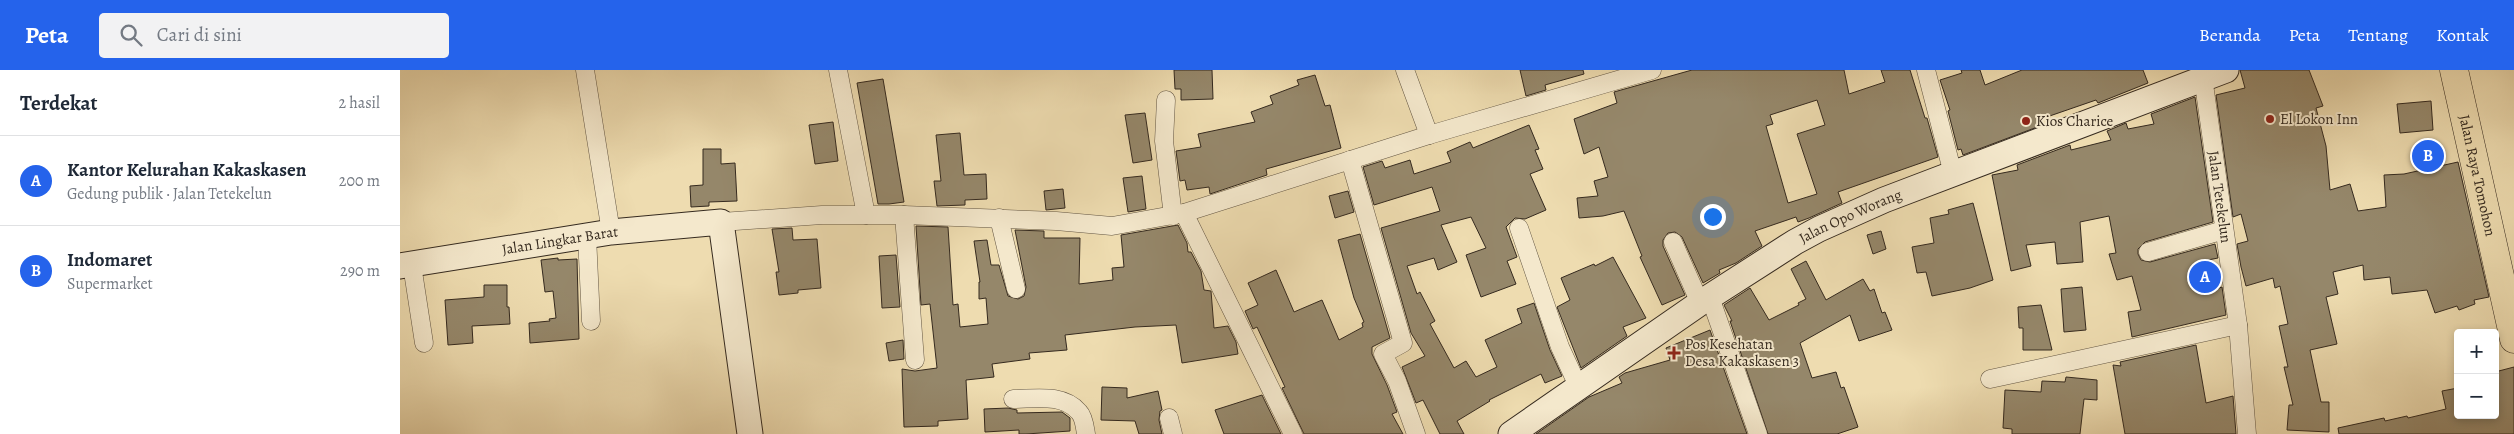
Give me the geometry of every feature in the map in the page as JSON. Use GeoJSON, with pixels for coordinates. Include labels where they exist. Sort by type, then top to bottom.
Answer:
{"type":"FeatureCollection","features":[{"type":"Feature","properties":{"kind":"highway","name":"Jalan Raya Tomohon"},"geometry":{"type":"LineString","coordinates":[[2454,70],[2514,338]]}},
{"type":"Feature","properties":{"kind":"street"},"geometry":{"type":"LineString","coordinates":[[585,70],[611,232]]}},
{"type":"Feature","properties":{"kind":"street"},"geometry":{"type":"LineString","coordinates":[[838,70],[866,215]]}},
{"type":"Feature","properties":{"kind":"street"},"geometry":{"type":"LineString","coordinates":[[1405,70],[1429,135]]}},
{"type":"Feature","properties":{"kind":"street"},"geometry":{"type":"LineString","coordinates":[[750,434],[721,222],[822,215],[904,215],[999,218],[1112,226],[1179,215],[1429,135],[1652,70]]}},
{"type":"Feature","properties":{"kind":"street"},"geometry":{"type":"LineString","coordinates":[[1926,70],[1953,174]]}},
{"type":"Feature","properties":{"kind":"street","name":"Jalan Opo Worang"},"geometry":{"type":"LineString","coordinates":[[1510,434],[1705,300],[1795,242],[1819,229],[2210,72]]}},
{"type":"Feature","properties":{"kind":"street","name":"Jalan Tetekelun"},"geometry":{"type":"LineString","coordinates":[[2210,72],[2224,230],[2238,325],[2248,434]]}},
{"type":"Feature","properties":{"kind":"street"},"geometry":{"type":"LineString","coordinates":[[1166,100],[1164,141],[1179,215],[1293,434]]}},
{"type":"Feature","properties":{"kind":"street"},"geometry":{"type":"LineString","coordinates":[[1350,160],[1402,343],[1383,354],[1397,381],[1416,434]]}},
{"type":"Feature","properties":{"kind":"street"},"geometry":{"type":"LineString","coordinates":[[904,215],[915,360]]}},
{"type":"Feature","properties":{"kind":"street"},"geometry":{"type":"LineString","coordinates":[[999,218],[1016,289]]}},
{"type":"Feature","properties":{"kind":"street","name":"Jalan Lingkar Barat"},"geometry":{"type":"LineString","coordinates":[[406,266],[611,232],[721,222]]}},
{"type":"Feature","properties":{"kind":"street"},"geometry":{"type":"LineString","coordinates":[[1518,228],[1560,347],[1578,386]]}},
{"type":"Feature","properties":{"kind":"street"},"geometry":{"type":"LineString","coordinates":[[2148,252],[2224,230]]}},
{"type":"Feature","properties":{"kind":"street"},"geometry":{"type":"LineString","coordinates":[[587,236],[591,321]]}},
{"type":"Feature","properties":{"kind":"street"},"geometry":{"type":"LineString","coordinates":[[1673,242],[1705,300],[1758,434]]}},
{"type":"Feature","properties":{"kind":"street"},"geometry":{"type":"LineString","coordinates":[[406,266],[424,343]]}},
{"type":"Feature","properties":{"kind":"street"},"geometry":{"type":"LineString","coordinates":[[1990,379],[2238,325]]}},
{"type":"Feature","properties":{"kind":"street"},"geometry":{"type":"LineString","coordinates":[[1013,400],[1055,399],[1066,402],[1080,413],[1086,434]]}},
{"type":"Feature","properties":{"kind":"building"},"geometry":{"type":"Polygon","coordinates":[[[1174,70],[1212,70],[1213,99],[1181,100],[1181,89],[1175,89],[1174,70]]]}},
{"type":"Feature","properties":{"kind":"building"},"geometry":{"type":"Polygon","coordinates":[[[1520,70],[1583,70],[1584,74],[1545,85],[1546,90],[1526,96],[1520,70]]]}},
{"type":"Feature","properties":{"kind":"building"},"geometry":{"type":"Polygon","coordinates":[[[1692,70],[1844,70],[1849,94],[1885,82],[1881,70],[1910,70],[1938,157],[1838,192],[1842,203],[1809,218],[1798,222],[1796,217],[1755,231],[1762,246],[1736,263],[1719,270],[1720,273],[1703,283],[1682,237],[1675,232],[1668,233],[1663,240],[1663,246],[1685,295],[1662,305],[1640,257],[1642,256],[1624,211],[1603,216],[1579,218],[1577,198],[1598,196],[1594,181],[1608,177],[1599,147],[1584,154],[1574,119],[1617,103],[1614,92],[1692,70]],[[1817,100],[1770,115],[1773,124],[1766,126],[1788,203],[1817,194],[1797,134],[1825,125],[1817,100]]]}},
{"type":"Feature","properties":{"kind":"building"},"geometry":{"type":"Polygon","coordinates":[[[1961,70],[1980,70],[1985,85],[2022,70],[2143,70],[2148,83],[2098,103],[2096,100],[2038,120],[2040,126],[1963,155],[1961,149],[1958,150],[1948,111],[1950,110],[1940,80],[1962,73],[1961,70]]]}},
{"type":"Feature","properties":{"kind":"building"},"geometry":{"type":"Polygon","coordinates":[[[2240,70],[2309,70],[2323,106],[2316,108],[2326,146],[2330,190],[2350,184],[2358,211],[2386,207],[2384,175],[2404,174],[2458,162],[2489,297],[2474,300],[2475,304],[2459,310],[2457,306],[2435,313],[2427,290],[2392,294],[2390,277],[2364,280],[2363,265],[2333,272],[2338,294],[2326,297],[2337,344],[2310,350],[2321,402],[2329,402],[2329,432],[2287,430],[2289,405],[2293,405],[2284,367],[2288,367],[2279,326],[2288,324],[2280,286],[2275,288],[2273,278],[2246,286],[2241,267],[2237,244],[2248,241],[2241,214],[2233,217],[2216,95],[2245,88],[2240,70]]]}},
{"type":"Feature","properties":{"kind":"building"},"geometry":{"type":"Polygon","coordinates":[[[1315,75],[1325,106],[1330,105],[1341,148],[1266,169],[1267,175],[1210,194],[1209,187],[1187,190],[1185,180],[1180,181],[1176,151],[1201,147],[1198,134],[1255,122],[1251,112],[1273,104],[1270,96],[1299,85],[1297,80],[1315,75]]]}},
{"type":"Feature","properties":{"kind":"building"},"geometry":{"type":"Polygon","coordinates":[[[883,79],[904,202],[889,204],[878,204],[857,83],[883,79]]]}},
{"type":"Feature","properties":{"kind":"building"},"geometry":{"type":"Polygon","coordinates":[[[2195,97],[2213,222],[2145,242],[2138,249],[2138,254],[2141,260],[2150,262],[2215,244],[2218,258],[2208,260],[2216,289],[2222,287],[2226,315],[2132,337],[2128,312],[2141,310],[2132,276],[2117,280],[2109,254],[2116,253],[2109,216],[2080,222],[2083,262],[2057,264],[2055,242],[2026,245],[2031,266],[2011,271],[1992,175],[2018,170],[2017,165],[2070,145],[2071,150],[2111,140],[2107,131],[2126,123],[2128,129],[2154,124],[2151,114],[2195,97]]]}},
{"type":"Feature","properties":{"kind":"building"},"geometry":{"type":"Polygon","coordinates":[[[2431,101],[2433,130],[2400,133],[2397,104],[2431,101]]]}},
{"type":"Feature","properties":{"kind":"building"},"geometry":{"type":"Polygon","coordinates":[[[1145,113],[1152,160],[1133,163],[1125,115],[1145,113]]]}},
{"type":"Feature","properties":{"kind":"building"},"geometry":{"type":"Polygon","coordinates":[[[833,122],[838,161],[815,164],[809,125],[833,122]]]}},
{"type":"Feature","properties":{"kind":"building"},"geometry":{"type":"Polygon","coordinates":[[[1529,125],[1539,149],[1535,150],[1543,169],[1530,174],[1546,210],[1525,219],[1515,218],[1506,227],[1517,257],[1507,261],[1516,284],[1481,297],[1466,255],[1486,248],[1471,217],[1441,225],[1457,262],[1438,270],[1434,258],[1407,266],[1417,294],[1420,292],[1435,321],[1430,324],[1454,368],[1466,361],[1476,377],[1497,367],[1485,340],[1522,323],[1517,309],[1534,303],[1550,350],[1562,376],[1545,383],[1541,374],[1489,400],[1457,421],[1464,434],[1440,434],[1423,400],[1416,403],[1402,367],[1425,356],[1411,333],[1381,228],[1440,211],[1432,187],[1374,205],[1363,167],[1382,161],[1385,168],[1410,160],[1414,174],[1451,162],[1447,152],[1470,142],[1473,148],[1529,125]]]}},
{"type":"Feature","properties":{"kind":"building"},"geometry":{"type":"Polygon","coordinates":[[[960,133],[964,175],[986,174],[987,199],[965,200],[965,205],[937,206],[934,181],[941,181],[936,135],[960,133]]]}},
{"type":"Feature","properties":{"kind":"building"},"geometry":{"type":"Polygon","coordinates":[[[703,149],[721,149],[721,164],[735,163],[737,201],[709,202],[709,206],[691,207],[690,186],[703,185],[703,149]]]}},
{"type":"Feature","properties":{"kind":"building"},"geometry":{"type":"Polygon","coordinates":[[[1142,176],[1146,209],[1128,212],[1123,178],[1142,176]]]}},
{"type":"Feature","properties":{"kind":"building"},"geometry":{"type":"Polygon","coordinates":[[[1063,189],[1065,208],[1046,210],[1044,191],[1063,189]]]}},
{"type":"Feature","properties":{"kind":"building"},"geometry":{"type":"Polygon","coordinates":[[[1348,191],[1354,212],[1335,218],[1329,196],[1348,191]]]}},
{"type":"Feature","properties":{"kind":"building"},"geometry":{"type":"Polygon","coordinates":[[[1973,203],[1993,280],[1970,288],[1932,296],[1926,272],[1917,273],[1912,247],[1934,243],[1930,218],[1949,214],[1948,210],[1973,203]]]}},
{"type":"Feature","properties":{"kind":"building"},"geometry":{"type":"Polygon","coordinates":[[[1178,225],[1187,243],[1188,252],[1191,252],[1201,271],[1204,290],[1211,291],[1214,328],[1228,326],[1236,342],[1238,354],[1182,363],[1176,325],[1135,327],[1065,335],[1067,350],[1029,353],[1030,359],[992,364],[994,377],[966,380],[968,419],[938,421],[938,426],[904,427],[902,369],[915,371],[937,368],[930,304],[921,305],[916,226],[948,227],[953,305],[958,304],[960,327],[988,324],[986,298],[979,299],[980,282],[974,241],[987,240],[991,265],[999,265],[1008,296],[1018,299],[1024,296],[1026,287],[1015,230],[1044,231],[1044,238],[1080,238],[1079,284],[1113,280],[1112,268],[1124,267],[1121,235],[1178,225]]]}},
{"type":"Feature","properties":{"kind":"building"},"geometry":{"type":"Polygon","coordinates":[[[792,228],[793,240],[817,239],[821,288],[798,290],[798,293],[779,295],[776,272],[779,272],[772,229],[792,228]]]}},
{"type":"Feature","properties":{"kind":"building"},"geometry":{"type":"Polygon","coordinates":[[[1881,231],[1886,249],[1873,254],[1867,235],[1881,231]]]}},
{"type":"Feature","properties":{"kind":"building"},"geometry":{"type":"Polygon","coordinates":[[[1360,234],[1390,338],[1372,347],[1372,354],[1387,385],[1397,412],[1392,414],[1403,434],[1304,434],[1282,388],[1285,387],[1257,327],[1253,329],[1245,311],[1258,305],[1248,283],[1276,270],[1294,312],[1322,300],[1339,340],[1363,327],[1362,323],[1364,322],[1354,298],[1338,240],[1360,234]]]}},
{"type":"Feature","properties":{"kind":"building"},"geometry":{"type":"Polygon","coordinates":[[[896,255],[900,307],[882,308],[879,256],[896,255]]]}},
{"type":"Feature","properties":{"kind":"building"},"geometry":{"type":"Polygon","coordinates":[[[1613,257],[1646,318],[1623,327],[1627,336],[1581,368],[1557,307],[1570,300],[1561,278],[1594,264],[1595,266],[1613,257]]]}},
{"type":"Feature","properties":{"kind":"building"},"geometry":{"type":"Polygon","coordinates":[[[558,258],[558,260],[577,259],[579,339],[530,343],[529,323],[550,321],[549,319],[556,318],[553,291],[545,292],[541,260],[558,258]]]}},
{"type":"Feature","properties":{"kind":"building"},"geometry":{"type":"Polygon","coordinates":[[[1806,261],[1826,300],[1863,279],[1870,291],[1874,289],[1882,313],[1885,312],[1892,330],[1859,341],[1850,315],[1800,343],[1812,378],[1836,372],[1841,388],[1844,387],[1858,427],[1837,434],[1768,434],[1730,321],[1732,321],[1724,305],[1750,288],[1769,320],[1799,305],[1798,303],[1806,299],[1791,269],[1806,261]]]}},
{"type":"Feature","properties":{"kind":"building"},"geometry":{"type":"Polygon","coordinates":[[[484,285],[507,285],[507,307],[509,307],[510,324],[472,326],[473,343],[448,345],[445,300],[484,297],[484,285]]]}},
{"type":"Feature","properties":{"kind":"building"},"geometry":{"type":"Polygon","coordinates":[[[2082,287],[2086,330],[2064,332],[2061,289],[2082,287]]]}},
{"type":"Feature","properties":{"kind":"building"},"geometry":{"type":"Polygon","coordinates":[[[2041,305],[2052,350],[2023,350],[2023,328],[2019,328],[2018,307],[2041,305]]]}},
{"type":"Feature","properties":{"kind":"building"},"geometry":{"type":"Polygon","coordinates":[[[1710,330],[1747,434],[1536,434],[1589,397],[1622,383],[1619,377],[1625,373],[1670,360],[1666,348],[1710,330]]]}},
{"type":"Feature","properties":{"kind":"building"},"geometry":{"type":"Polygon","coordinates":[[[903,340],[904,359],[889,361],[886,343],[903,340]]]}},
{"type":"Feature","properties":{"kind":"building"},"geometry":{"type":"Polygon","coordinates":[[[2196,345],[2206,403],[2233,396],[2236,434],[2125,434],[2113,365],[2121,366],[2120,362],[2196,345]]]}},
{"type":"Feature","properties":{"kind":"building"},"geometry":{"type":"Polygon","coordinates":[[[2514,367],[2514,434],[2339,434],[2338,428],[2384,418],[2385,421],[2407,416],[2408,418],[2446,409],[2442,391],[2454,389],[2454,419],[2499,419],[2499,371],[2514,367]]]}},
{"type":"Feature","properties":{"kind":"building"},"geometry":{"type":"Polygon","coordinates":[[[2066,377],[2097,380],[2097,400],[2084,399],[2080,434],[2012,434],[2012,429],[2003,428],[2005,390],[2041,392],[2042,381],[2065,382],[2066,377]]]}},
{"type":"Feature","properties":{"kind":"building"},"geometry":{"type":"Polygon","coordinates":[[[1102,387],[1127,388],[1127,398],[1158,391],[1162,410],[1160,411],[1159,420],[1162,434],[1139,434],[1135,421],[1101,420],[1102,387]]]}},
{"type":"Feature","properties":{"kind":"building"},"geometry":{"type":"Polygon","coordinates":[[[1262,395],[1281,434],[1224,434],[1215,410],[1262,395]]]}},
{"type":"Feature","properties":{"kind":"building"},"geometry":{"type":"Polygon","coordinates":[[[1008,408],[1017,410],[1017,413],[1062,412],[1070,418],[1070,431],[1026,434],[1019,434],[1019,430],[985,432],[984,409],[1008,408]]]}},
{"type":"Feature","properties":{"kind":"place","name":"El Lokon Inn"},"geometry":{"type":"Point","coordinates":[2270,119]}},
{"type":"Feature","properties":{"kind":"place","name":"Kios Charice"},"geometry":{"type":"Point","coordinates":[2026,121]}},
{"type":"Feature","properties":{"kind":"place","name":"Indomaret"},"geometry":{"type":"Point","coordinates":[2428,156]}},
{"type":"Feature","properties":{"kind":"place","name":"Kantor Kelurahan Kakaskasen"},"geometry":{"type":"Point","coordinates":[2205,277]}},
{"type":"Feature","properties":{"kind":"place","name":"Pos Kesehatan Desa Kakaskasen 3"},"geometry":{"type":"Point","coordinates":[1674,353]}}]}
